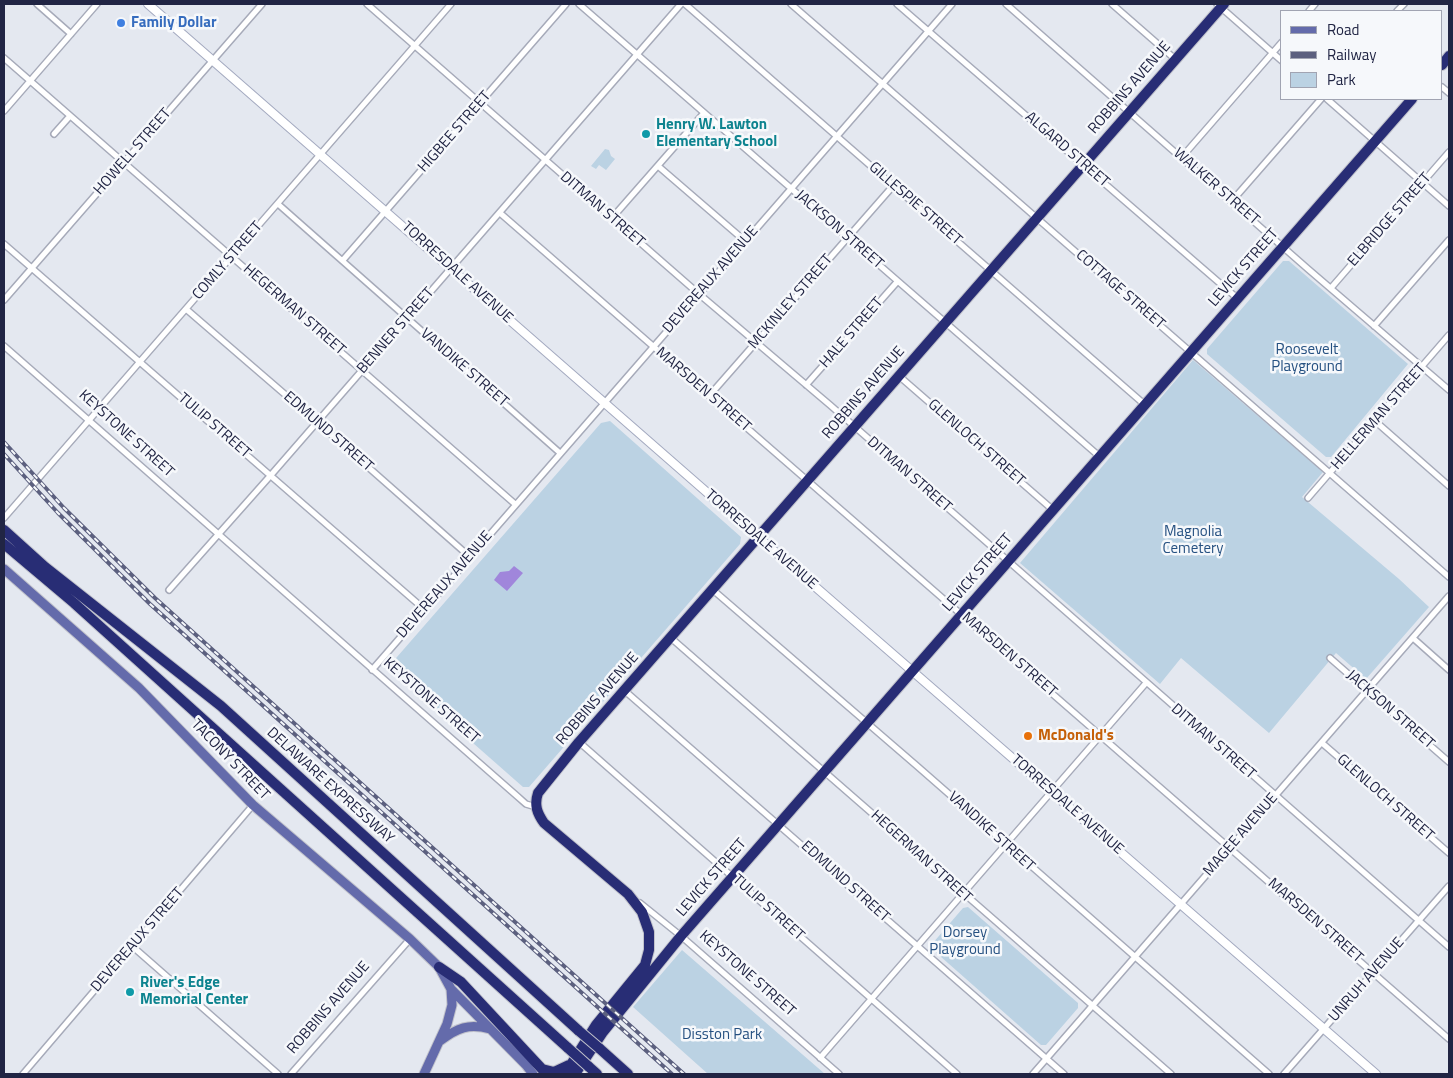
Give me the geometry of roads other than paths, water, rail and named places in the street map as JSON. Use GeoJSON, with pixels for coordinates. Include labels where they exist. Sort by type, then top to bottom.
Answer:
{"type":"FeatureCollection","features":[{"type":"Feature","properties":{"kind":"highway","name":"ROBBINS AVENUE"},"geometry":{"type":"LineString","coordinates":[[536,807],[536,799],[545,783],[579,742],[992,270],[1220,5]]}},
{"type":"Feature","properties":{"kind":"highway","name":"LEVICK STREET"},"geometry":{"type":"LineString","coordinates":[[572,1072],[681,936],[1411,100]]}},
{"type":"Feature","properties":{"kind":"highway","name":"DELAWARE EXPRESSWAY"},"geometry":{"type":"LineString","coordinates":[[5,531],[45,567],[221,706],[628,1074]]}},
{"type":"Feature","properties":{"kind":"highway"},"geometry":{"type":"LineString","coordinates":[[4,544],[74,603],[597,1074]]}},
{"type":"Feature","properties":{"kind":"highway","name":"KEYSTONE STREET"},"geometry":{"type":"LineString","coordinates":[[536,807],[544,823],[628,894]]}},
{"type":"Feature","properties":{"kind":"highway"},"geometry":{"type":"LineString","coordinates":[[439,967],[462,982],[540,1067],[551,1072],[572,1072],[596,1025],[641,971],[648,957],[649,940],[646,922],[642,912],[628,894]]}},
{"type":"Feature","properties":{"kind":"main road","name":"TACONY STREET"},"geometry":{"type":"LineString","coordinates":[[4,569],[139,688],[253,805],[410,939],[439,967],[451,989]]}},
{"type":"Feature","properties":{"kind":"main road"},"geometry":{"type":"LineString","coordinates":[[451,989],[533,1074]]}},
{"type":"Feature","properties":{"kind":"main road"},"geometry":{"type":"LineString","coordinates":[[424,1074],[451,1014],[451,989]]}},
{"type":"Feature","properties":{"kind":"main road"},"geometry":{"type":"LineString","coordinates":[[439,1043],[448,1035],[465,1027],[476,1026],[490,1029]]}},
{"type":"Feature","properties":{"kind":"street"},"geometry":{"type":"LineString","coordinates":[[36,4],[71,34]]}},
{"type":"Feature","properties":{"kind":"street"},"geometry":{"type":"LineString","coordinates":[[4,111],[97,4]]}},
{"type":"Feature","properties":{"kind":"street","name":"TORRESDALE AVENUE"},"geometry":{"type":"LineString","coordinates":[[148,4],[1376,1074]]}},
{"type":"Feature","properties":{"kind":"street","name":"HOWELL STREET"},"geometry":{"type":"LineString","coordinates":[[4,300],[262,4]]}},
{"type":"Feature","properties":{"kind":"street","name":"DITMAN STREET"},"geometry":{"type":"LineString","coordinates":[[367,4],[1449,947]]}},
{"type":"Feature","properties":{"kind":"street","name":"COMLY STREET"},"geometry":{"type":"LineString","coordinates":[[4,518],[451,4]]}},
{"type":"Feature","properties":{"kind":"street","name":"HIGBEE STREET"},"geometry":{"type":"LineString","coordinates":[[343,260],[566,4]]}},
{"type":"Feature","properties":{"kind":"street","name":"JACKSON STREET"},"geometry":{"type":"LineString","coordinates":[[579,4],[1099,456]]}},
{"type":"Feature","properties":{"kind":"street","name":"BENNER STREET"},"geometry":{"type":"LineString","coordinates":[[169,590],[683,4]]}},
{"type":"Feature","properties":{"kind":"street","name":"GILLESPIE STREET"},"geometry":{"type":"LineString","coordinates":[[683,4],[992,270],[1144,404]]}},
{"type":"Feature","properties":{"kind":"street","name":"COTTAGE STREET"},"geometry":{"type":"LineString","coordinates":[[791,4],[1036,218],[1192,351],[1449,577]]}},
{"type":"Feature","properties":{"kind":"street","name":"ALGARD STREET"},"geometry":{"type":"LineString","coordinates":[[897,4],[1237,298]]}},
{"type":"Feature","properties":{"kind":"street","name":"DEVEREAUX AVENUE"},"geometry":{"type":"LineString","coordinates":[[372,670],[952,4]]}},
{"type":"Feature","properties":{"kind":"street","name":"WALKER STREET"},"geometry":{"type":"LineString","coordinates":[[1006,4],[1449,390]]}},
{"type":"Feature","properties":{"kind":"street"},"geometry":{"type":"LineString","coordinates":[[1112,4],[1175,59]]}},
{"type":"Feature","properties":{"kind":"street"},"geometry":{"type":"LineString","coordinates":[[1220,5],[1280,59]]}},
{"type":"Feature","properties":{"kind":"street"},"geometry":{"type":"LineString","coordinates":[[1182,157],[1280,44]]}},
{"type":"Feature","properties":{"kind":"street","name":"HEGERMAN STREET"},"geometry":{"type":"LineString","coordinates":[[4,58],[515,504]]}},
{"type":"Feature","properties":{"kind":"street"},"geometry":{"type":"LineString","coordinates":[[1232,201],[1320,100]]}},
{"type":"Feature","properties":{"kind":"street"},"geometry":{"type":"LineString","coordinates":[[1328,100],[1449,206]]}},
{"type":"Feature","properties":{"kind":"street"},"geometry":{"type":"LineString","coordinates":[[612,218],[704,113]]}},
{"type":"Feature","properties":{"kind":"street"},"geometry":{"type":"LineString","coordinates":[[54,134],[70,116]]}},
{"type":"Feature","properties":{"kind":"street","name":"ELBRIDGE STREET"},"geometry":{"type":"LineString","coordinates":[[1331,288],[1449,152]]}},
{"type":"Feature","properties":{"kind":"street"},"geometry":{"type":"LineString","coordinates":[[658,166],[745,241]]}},
{"type":"Feature","properties":{"kind":"street","name":"MCKINLEY STREET"},"geometry":{"type":"LineString","coordinates":[[709,396],[893,186]]}},
{"type":"Feature","properties":{"kind":"street","name":"VANDIKE STREET"},"geometry":{"type":"LineString","coordinates":[[278,204],[560,453]]}},
{"type":"Feature","properties":{"kind":"street","name":"MARSDEN STREET"},"geometry":{"type":"LineString","coordinates":[[500,213],[1100,736],[1231,847],[1449,1039]]}},
{"type":"Feature","properties":{"kind":"street"},"geometry":{"type":"LineString","coordinates":[[1374,326],[1449,240]]}},
{"type":"Feature","properties":{"kind":"street","name":"TULIP STREET"},"geometry":{"type":"LineString","coordinates":[[4,244],[424,609]]}},
{"type":"Feature","properties":{"kind":"street","name":"HALE STREET"},"geometry":{"type":"LineString","coordinates":[[806,385],[897,282]]}},
{"type":"Feature","properties":{"kind":"street","name":"EDMUND STREET"},"geometry":{"type":"LineString","coordinates":[[186,309],[470,557]]}},
{"type":"Feature","properties":{"kind":"street","name":"HELLERMAN STREET"},"geometry":{"type":"LineString","coordinates":[[1308,498],[1449,335]]}},
{"type":"Feature","properties":{"kind":"street","name":"KEYSTONE STREET"},"geometry":{"type":"LineString","coordinates":[[4,346],[526,804],[536,807]]}},
{"type":"Feature","properties":{"kind":"street","name":"GLENLOCH STREET"},"geometry":{"type":"LineString","coordinates":[[899,376],[1053,510]]}},
{"type":"Feature","properties":{"kind":"street"},"geometry":{"type":"LineString","coordinates":[[1374,421],[1449,486]]}},
{"type":"Feature","properties":{"kind":"street","name":"VANDIKE STREET"},"geometry":{"type":"LineString","coordinates":[[713,590],[1269,1074]]}},
{"type":"Feature","properties":{"kind":"street","name":"MAGEE AVENUE"},"geometry":{"type":"LineString","coordinates":[[1033,1074],[1449,596]]}},
{"type":"Feature","properties":{"kind":"street","name":"HEGERMAN STREET"},"geometry":{"type":"LineString","coordinates":[[671,638],[1171,1074]]}},
{"type":"Feature","properties":{"kind":"street"},"geometry":{"type":"LineString","coordinates":[[1413,638],[1449,670]]}},
{"type":"Feature","properties":{"kind":"street","name":"JACKSON STREET"},"geometry":{"type":"LineString","coordinates":[[1330,658],[1449,762]]}},
{"type":"Feature","properties":{"kind":"street"},"geometry":{"type":"LineString","coordinates":[[820,1058],[1146,683]]}},
{"type":"Feature","properties":{"kind":"street","name":"EDMUND STREET"},"geometry":{"type":"LineString","coordinates":[[625,691],[1064,1074]]}},
{"type":"Feature","properties":{"kind":"street","name":"TULIP STREET"},"geometry":{"type":"LineString","coordinates":[[579,742],[957,1074]]}},
{"type":"Feature","properties":{"kind":"street","name":"GLENLOCH STREET"},"geometry":{"type":"LineString","coordinates":[[1322,743],[1449,853]]}},
{"type":"Feature","properties":{"kind":"street","name":"DEVEREAUX STREET"},"geometry":{"type":"LineString","coordinates":[[22,1074],[253,805]]}},
{"type":"Feature","properties":{"kind":"street","name":"UNRUH AVENUE"},"geometry":{"type":"LineString","coordinates":[[1284,1074],[1449,886]]}},
{"type":"Feature","properties":{"kind":"street","name":"KEYSTONE STREET"},"geometry":{"type":"LineString","coordinates":[[628,894],[681,936],[838,1074]]}},
{"type":"Feature","properties":{"kind":"street","name":"ROBBINS AVENUE"},"geometry":{"type":"LineString","coordinates":[[291,1074],[410,939]]}},
{"type":"Feature","properties":{"kind":"street"},"geometry":{"type":"LineString","coordinates":[[132,946],[278,1074]]}},
{"type":"Feature","properties":{"kind":"railway"},"geometry":{"type":"LineString","coordinates":[[4,442],[64,508],[155,598],[684,1074]]}},
{"type":"Feature","properties":{"kind":"railway"},"geometry":{"type":"LineString","coordinates":[[4,454],[58,513],[150,604],[672,1074]]}},
{"type":"Feature","properties":{"kind":"place","name":"Family Dollar"},"geometry":{"type":"Point","coordinates":[121,23]}},
{"type":"Feature","properties":{"kind":"place","name":"Henry W. Lawton Elementary School"},"geometry":{"type":"Point","coordinates":[646,134]}},
{"type":"Feature","properties":{"kind":"place","name":"McDonald's"},"geometry":{"type":"Point","coordinates":[1028,736]}},
{"type":"Feature","properties":{"kind":"place","name":"River's Edge Memorial Center"},"geometry":{"type":"Point","coordinates":[130,992]}},
{"type":"Feature","properties":{"kind":"park label","name":"Roosevelt Playground"},"geometry":{"type":"Point","coordinates":[1307,358]}},
{"type":"Feature","properties":{"kind":"park label","name":"Magnolia Cemetery"},"geometry":{"type":"Point","coordinates":[1193,540]}},
{"type":"Feature","properties":{"kind":"park label","name":"Dorsey Playground"},"geometry":{"type":"Point","coordinates":[965,942]}},
{"type":"Feature","properties":{"kind":"park label","name":"Disston Park"},"geometry":{"type":"Point","coordinates":[722,1035]}}]}
